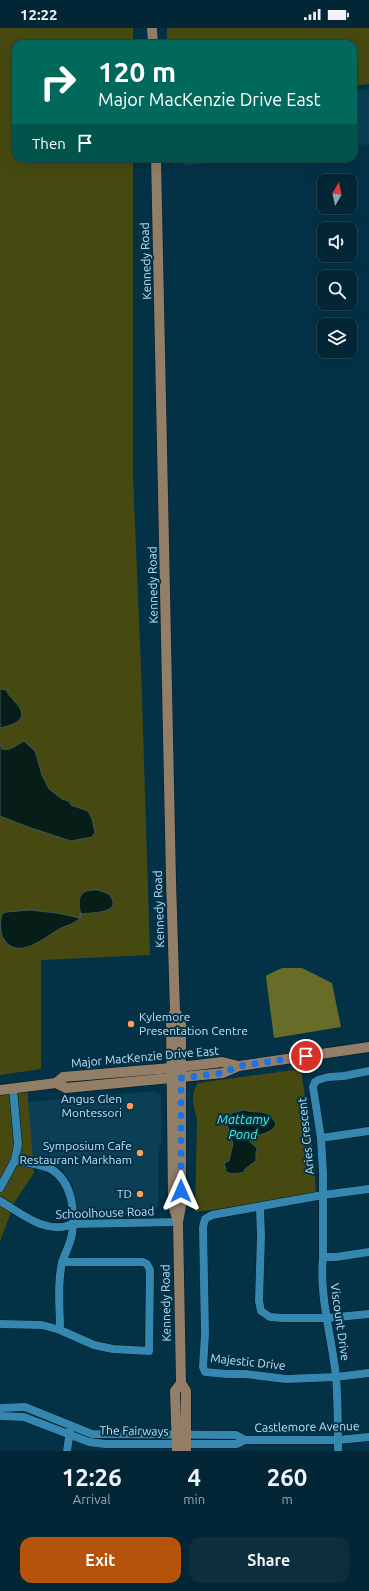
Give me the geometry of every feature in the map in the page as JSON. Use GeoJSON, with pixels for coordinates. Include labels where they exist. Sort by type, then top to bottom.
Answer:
{"type":"FeatureCollection","features":[{"type":"Feature","properties":{"kind":"main road"},"geometry":{"type":"LineString","coordinates":[[152,28],[153,40]]}},
{"type":"Feature","properties":{"kind":"main road","name":"Kennedy Road"},"geometry":{"type":"LineString","coordinates":[[156,162],[171,880],[175,1011],[181,1021],[176,1073],[181,1206],[178,1222],[181,1383],[175,1391],[181,1443]]}},
{"type":"Feature","properties":{"kind":"main road","name":"Major MacKenzie Drive East"},"geometry":{"type":"LineString","coordinates":[[0,1090],[56,1084],[63,1077],[176,1073],[222,1062],[239,1066],[369,1047]]}},
{"type":"Feature","properties":{"kind":"street","name":"Aries Crescent"},"geometry":{"type":"LineString","coordinates":[[323,1195],[321,1138],[313,1092],[315,1082],[328,1077],[344,1076],[369,1071]]}},
{"type":"Feature","properties":{"kind":"street"},"geometry":{"type":"LineString","coordinates":[[0,1188],[15,1160],[18,1144],[13,1089]]}},
{"type":"Feature","properties":{"kind":"street"},"geometry":{"type":"LineString","coordinates":[[321,1138],[369,1131]]}},
{"type":"Feature","properties":{"kind":"street"},"geometry":{"type":"LineString","coordinates":[[15,1160],[50,1168],[63,1178],[70,1196],[72,1234],[62,1262],[60,1283],[60,1330]]}},
{"type":"Feature","properties":{"kind":"street"},"geometry":{"type":"LineString","coordinates":[[369,1189],[323,1195],[260,1208],[261,1236],[259,1301],[260,1311],[270,1317],[328,1318],[369,1314]]}},
{"type":"Feature","properties":{"kind":"street","name":"Viscount Drive"},"geometry":{"type":"LineString","coordinates":[[323,1195],[323,1294],[328,1318],[336,1378],[338,1451]]}},
{"type":"Feature","properties":{"kind":"street","name":"Schoolhouse Road"},"geometry":{"type":"LineString","coordinates":[[0,1201],[43,1226],[53,1228],[67,1227],[72,1224],[178,1222]]}},
{"type":"Feature","properties":{"kind":"street","name":"Majestic Drive"},"geometry":{"type":"LineString","coordinates":[[260,1208],[212,1215],[205,1219],[203,1249],[205,1334],[203,1367],[205,1372],[245,1374],[286,1379],[336,1378],[369,1373]]}},
{"type":"Feature","properties":{"kind":"street"},"geometry":{"type":"LineString","coordinates":[[323,1257],[336,1257],[369,1252]]}},
{"type":"Feature","properties":{"kind":"street"},"geometry":{"type":"LineString","coordinates":[[0,1324],[42,1325],[60,1330],[94,1345],[109,1348],[149,1351],[150,1270],[148,1264],[122,1262],[62,1262]]}},
{"type":"Feature","properties":{"kind":"street","name":"The Fairways"},"geometry":{"type":"LineString","coordinates":[[0,1408],[25,1407],[70,1430]]}},
{"type":"Feature","properties":{"kind":"street","name":"The Fairways"},"geometry":{"type":"LineString","coordinates":[[0,1416],[24,1417],[70,1430],[92,1434],[181,1443]]}},
{"type":"Feature","properties":{"kind":"street"},"geometry":{"type":"LineString","coordinates":[[67,1451],[70,1430]]}},
{"type":"Feature","properties":{"kind":"street","name":"Castlemore Avenue"},"geometry":{"type":"LineString","coordinates":[[181,1443],[237,1444],[245,1440],[338,1440],[369,1437]]}},
{"type":"Feature","properties":{"kind":"shaded area"},"geometry":{"type":"Polygon","coordinates":[[[369,89],[369,144],[357,146],[357,90],[369,89]]]}},
{"type":"Feature","properties":{"kind":"shaded area"},"geometry":{"type":"Polygon","coordinates":[[[184,162],[218,162],[184,166],[184,162]]]}},
{"type":"Feature","properties":{"kind":"shaded area"},"geometry":{"type":"Polygon","coordinates":[[[154,1091],[161,1095],[162,1139],[158,1155],[158,1206],[153,1215],[84,1216],[76,1211],[73,1185],[61,1168],[29,1155],[28,1102],[154,1091]]]}},
{"type":"Feature","properties":{"kind":"green space"},"geometry":{"type":"Polygon","coordinates":[[[0,28],[133,28],[133,40],[12,40],[12,162],[133,162],[133,477],[141,667],[150,955],[41,960],[41,1069],[0,1075],[0,28]]]}},
{"type":"Feature","properties":{"kind":"green space"},"geometry":{"type":"Polygon","coordinates":[[[167,28],[369,28],[369,84],[357,86],[357,40],[167,40],[167,28]]]}},
{"type":"Feature","properties":{"kind":"green space"},"geometry":{"type":"Polygon","coordinates":[[[282,968],[302,968],[332,983],[341,1027],[274,1038],[266,977],[267,975],[282,968]]]}},
{"type":"Feature","properties":{"kind":"green space"},"geometry":{"type":"Polygon","coordinates":[[[301,1069],[313,1153],[316,1193],[260,1204],[195,1212],[197,1119],[193,1096],[195,1087],[198,1083],[301,1069]]]}},
{"type":"Feature","properties":{"kind":"green space"},"geometry":{"type":"Polygon","coordinates":[[[27,1085],[34,1173],[15,1201],[0,1242],[0,1089],[27,1085]]]}},
{"type":"Feature","properties":{"kind":"water"},"geometry":{"type":"Polygon","coordinates":[[[0,689],[6,690],[22,713],[19,720],[15,723],[0,728],[0,689]]]}},
{"type":"Feature","properties":{"kind":"water"},"geometry":{"type":"Polygon","coordinates":[[[24,741],[35,751],[42,775],[49,789],[62,799],[69,801],[71,805],[88,811],[92,819],[95,832],[92,837],[71,841],[0,816],[0,742],[2,749],[5,749],[11,748],[24,741]]]}},
{"type":"Feature","properties":{"kind":"water"},"geometry":{"type":"Polygon","coordinates":[[[98,890],[109,894],[113,901],[113,905],[106,911],[81,914],[79,902],[80,896],[87,891],[98,890]]]}},
{"type":"Feature","properties":{"kind":"water"},"geometry":{"type":"Polygon","coordinates":[[[30,910],[57,913],[80,918],[32,945],[24,948],[16,948],[9,945],[1,933],[2,914],[6,912],[30,910]]]}},
{"type":"Feature","properties":{"kind":"water","name":"Mattamy Pond"},"geometry":{"type":"Polygon","coordinates":[[[245,1110],[265,1113],[273,1118],[276,1124],[275,1127],[269,1131],[250,1139],[250,1142],[257,1148],[256,1161],[245,1169],[244,1172],[232,1174],[225,1171],[226,1169],[224,1163],[229,1161],[233,1144],[226,1121],[232,1113],[245,1110]]]}},
{"type":"Feature","properties":{"kind":"waterway"},"geometry":{"type":"LineString","coordinates":[[80,918],[81,914]]}},
{"type":"Feature","properties":{"kind":"place","name":"Kylemore Presentation Centre"},"geometry":{"type":"Point","coordinates":[131,1024]}},
{"type":"Feature","properties":{"kind":"place","name":"Angus Glen Montessori"},"geometry":{"type":"Point","coordinates":[130,1106]}},
{"type":"Feature","properties":{"kind":"place","name":"Symposium Cafe Restaurant Markham"},"geometry":{"type":"Point","coordinates":[140,1153]}},
{"type":"Feature","properties":{"kind":"place","name":"TD"},"geometry":{"type":"Point","coordinates":[140,1194]}},
{"type":"Feature","properties":{"kind":"route"},"geometry":{"type":"LineString","coordinates":[[181,1191],[181,1078],[223,1073],[239,1066],[306,1056]]}}]}
